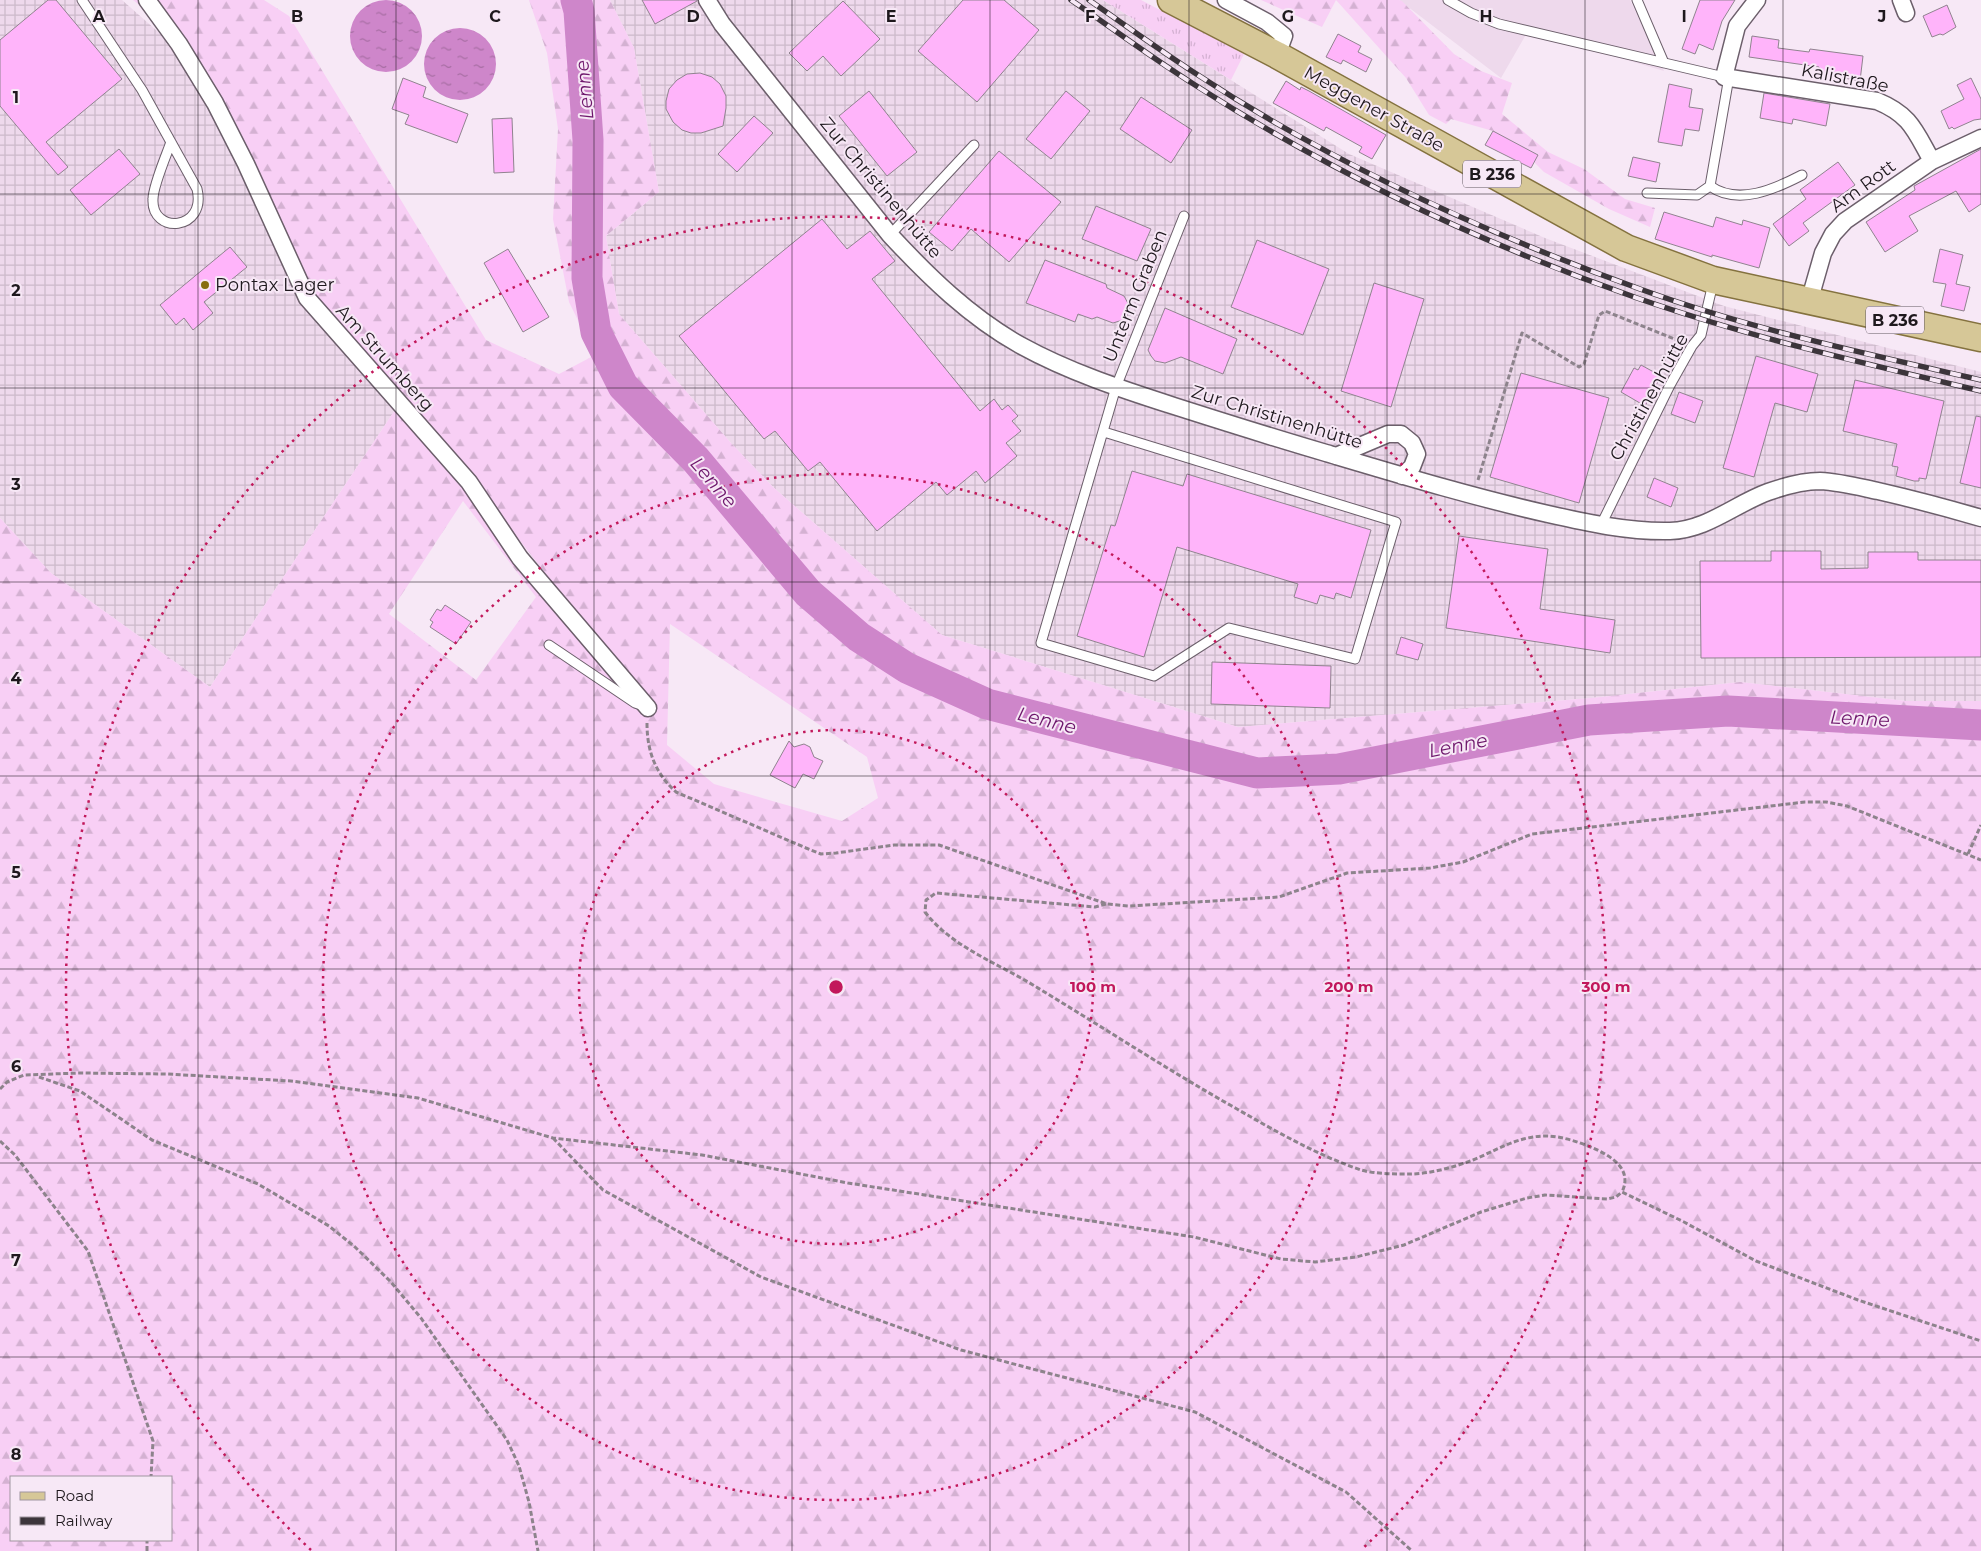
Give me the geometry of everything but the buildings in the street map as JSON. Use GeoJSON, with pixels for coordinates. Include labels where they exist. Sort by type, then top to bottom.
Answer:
{"type":"FeatureCollection","features":[{"type":"Feature","properties":{"kind":"main road","name":"Meggener Straße"},"geometry":{"type":"LineString","coordinates":[[1171,0],[1277,55],[1626,248],[1713,280]]}},
{"type":"Feature","properties":{"kind":"main road","name":"B 236"},"geometry":{"type":"LineString","coordinates":[[1713,280],[1981,338]]}},
{"type":"Feature","properties":{"kind":"street","name":"Am Strumberg"},"geometry":{"type":"LineString","coordinates":[[147,0],[179,44],[215,103],[307,298],[469,482],[520,558],[648,708]]}},
{"type":"Feature","properties":{"kind":"street","name":"Zur Christinenhütte"},"geometry":{"type":"LineString","coordinates":[[707,0],[722,24],[890,235],[933,280],[972,313],[1017,343],[1064,368],[1116,387],[1472,497],[1602,526],[1674,531],[1703,524],[1767,492],[1801,482],[1819,481],[1843,484],[1928,503],[1981,518]]}},
{"type":"Feature","properties":{"kind":"street"},"geometry":{"type":"LineString","coordinates":[[1226,0],[1267,22],[1284,36],[1277,55]]}},
{"type":"Feature","properties":{"kind":"street"},"geometry":{"type":"LineString","coordinates":[[1726,77],[1737,26],[1757,0]]}},
{"type":"Feature","properties":{"kind":"street","name":"Kalistraße"},"geometry":{"type":"LineString","coordinates":[[1726,77],[1877,101],[1895,108],[1911,124],[1932,161]]}},
{"type":"Feature","properties":{"kind":"street","name":"Am Rott"},"geometry":{"type":"LineString","coordinates":[[1810,302],[1823,253],[1833,234],[1845,221],[1932,161],[1981,138]]}},
{"type":"Feature","properties":{"kind":"street"},"geometry":{"type":"LineString","coordinates":[[1336,456],[1388,434],[1401,434],[1412,443],[1417,454],[1412,467],[1402,476]]}},
{"type":"Feature","properties":{"kind":"lane"},"geometry":{"type":"LineString","coordinates":[[82,0],[142,90],[197,188],[200,200],[190,218],[179,224],[170,224],[160,218],[153,198],[171,142]]}},
{"type":"Feature","properties":{"kind":"lane"},"geometry":{"type":"LineString","coordinates":[[1448,0],[1471,13],[1499,24],[1726,77],[1710,186],[1697,195],[1647,193]]}},
{"type":"Feature","properties":{"kind":"lane"},"geometry":{"type":"LineString","coordinates":[[1636,0],[1664,63]]}},
{"type":"Feature","properties":{"kind":"lane"},"geometry":{"type":"LineString","coordinates":[[890,235],[974,144]]}},
{"type":"Feature","properties":{"kind":"lane"},"geometry":{"type":"LineString","coordinates":[[1710,186],[1721,192],[1754,194],[1774,190],[1802,175]]}},
{"type":"Feature","properties":{"kind":"lane","name":"Unterm Graben"},"geometry":{"type":"LineString","coordinates":[[1104,432],[1396,522],[1355,659],[1229,628],[1154,676],[1041,643],[1116,387],[1184,216]]}},
{"type":"Feature","properties":{"kind":"lane","name":"Christinenhütte"},"geometry":{"type":"LineString","coordinates":[[1602,526],[1633,457],[1692,346],[1701,335],[1713,280]]}},
{"type":"Feature","properties":{"kind":"lane"},"geometry":{"type":"LineString","coordinates":[[549,644],[635,703],[648,708]]}},
{"type":"Feature","properties":{"kind":"path"},"geometry":{"type":"LineString","coordinates":[[1472,497],[1522,333],[1579,367],[1584,364],[1599,315],[1606,311],[1692,346]]}},
{"type":"Feature","properties":{"kind":"path"},"geometry":{"type":"LineString","coordinates":[[648,708],[648,742],[651,758],[668,785],[689,798],[806,848],[821,854],[894,845],[939,845],[1107,904],[1129,906],[1279,897],[1347,873],[1430,868],[1464,862],[1532,834],[1805,802],[1826,802],[1848,806],[1981,860]]}},
{"type":"Feature","properties":{"kind":"path"},"geometry":{"type":"LineString","coordinates":[[1968,854],[1981,825]]}},
{"type":"Feature","properties":{"kind":"path"},"geometry":{"type":"LineString","coordinates":[[0,1089],[7,1082],[24,1076],[80,1073],[167,1074],[292,1081],[418,1098],[553,1138],[702,1155],[848,1183],[1194,1237],[1281,1259],[1315,1262],[1356,1257],[1404,1244],[1481,1212],[1528,1198],[1545,1195],[1607,1199],[1616,1197],[1622,1192],[1626,1184],[1624,1174],[1611,1156],[1581,1143],[1547,1136],[1509,1142],[1472,1160],[1440,1170],[1411,1174],[1364,1170],[1298,1144],[1174,1073],[1028,982],[968,948],[934,923],[925,912],[926,900],[936,892],[1095,907],[1107,904]]}},
{"type":"Feature","properties":{"kind":"path"},"geometry":{"type":"LineString","coordinates":[[36,1076],[80,1091],[152,1140],[258,1184],[329,1226],[355,1247],[390,1281],[421,1318],[507,1440],[521,1475],[538,1551]]}},
{"type":"Feature","properties":{"kind":"path"},"geometry":{"type":"LineString","coordinates":[[553,1138],[603,1190],[761,1277],[961,1350],[1195,1412],[1346,1492],[1412,1551]]}},
{"type":"Feature","properties":{"kind":"path"},"geometry":{"type":"LineString","coordinates":[[0,1141],[15,1155],[88,1251],[153,1442],[151,1476]]}},
{"type":"Feature","properties":{"kind":"path"},"geometry":{"type":"LineString","coordinates":[[1622,1192],[1684,1222],[1756,1261],[1858,1300],[1981,1341]]}},
{"type":"Feature","properties":{"kind":"shaded area"},"geometry":{"type":"Polygon","coordinates":[[[0,0],[122,0],[173,45],[238,163],[298,293],[395,410],[210,687],[51,573],[0,518],[0,0]]]}},
{"type":"Feature","properties":{"kind":"shaded area"},"geometry":{"type":"Polygon","coordinates":[[[610,0],[1103,0],[1349,154],[1545,238],[1724,306],[1981,372],[1981,701],[1906,701],[1740,682],[1591,698],[1238,727],[942,635],[773,487],[731,443],[619,314],[606,236],[659,192],[634,48],[610,0]]]}},
{"type":"Feature","properties":{"kind":"shaded area"},"geometry":{"type":"Polygon","coordinates":[[[1399,0],[1630,0],[1664,71],[1528,31],[1501,78],[1399,0]]]}},
{"type":"Feature","properties":{"kind":"green space"},"geometry":{"type":"Polygon","coordinates":[[[133,0],[264,0],[289,16],[486,340],[559,374],[595,355],[569,302],[553,219],[558,129],[547,53],[529,0],[610,0],[634,48],[659,192],[606,236],[619,314],[731,443],[773,487],[942,635],[1238,727],[1591,698],[1740,682],[1906,701],[1981,701],[1981,1551],[0,1551],[0,518],[51,573],[210,687],[395,410],[447,466],[580,643],[592,633],[456,459],[304,285],[186,42],[133,0]],[[463,501],[389,614],[476,680],[536,597],[463,501]],[[670,624],[667,745],[714,784],[842,821],[878,798],[867,757],[670,624]]]}},
{"type":"Feature","properties":{"kind":"green space"},"geometry":{"type":"Polygon","coordinates":[[[1103,0],[1141,0],[1244,54],[1231,80],[1103,0]]]}},
{"type":"Feature","properties":{"kind":"green space"},"geometry":{"type":"Polygon","coordinates":[[[1261,0],[1336,0],[1322,27],[1261,0]]]}},
{"type":"Feature","properties":{"kind":"green space"},"geometry":{"type":"Polygon","coordinates":[[[1336,0],[1402,1],[1454,54],[1481,71],[1512,83],[1502,114],[1548,152],[1584,169],[1625,199],[1655,208],[1650,227],[1609,209],[1544,172],[1531,159],[1493,131],[1451,119],[1446,124],[1429,115],[1406,78],[1336,0]]]}},
{"type":"Feature","properties":{"kind":"water"},"geometry":{"type":"Polygon","coordinates":[[[393,0],[412,10],[420,22],[422,36],[420,50],[412,62],[400,70],[379,72],[360,62],[352,50],[350,29],[360,10],[372,2],[393,0]]]}},
{"type":"Feature","properties":{"kind":"water"},"geometry":{"type":"Polygon","coordinates":[[[467,28],[486,38],[494,50],[496,64],[494,78],[486,90],[474,98],[453,100],[434,90],[426,78],[424,57],[434,38],[446,30],[467,28]]]}},
{"type":"Feature","properties":{"kind":"waterway","name":"Lenne"},"geometry":{"type":"LineString","coordinates":[[576,0],[579,11],[588,140],[587,278],[596,332],[623,386],[696,460],[808,593],[859,637],[907,668],[987,704],[1257,773],[1339,769],[1589,720],[1728,711],[1981,725]]}},
{"type":"Feature","properties":{"kind":"railway"},"geometry":{"type":"LineString","coordinates":[[1071,0],[1195,85],[1300,148],[1354,177],[1466,230],[1579,277],[1679,312],[1808,349],[1981,391]]}},
{"type":"Feature","properties":{"kind":"railway"},"geometry":{"type":"LineString","coordinates":[[1089,0],[1198,75],[1302,138],[1413,195],[1526,245],[1640,289],[1766,329],[1981,380]]}},
{"type":"Feature","properties":{"kind":"place","name":"Pontax Lager"},"geometry":{"type":"Point","coordinates":[205,285]}}]}
